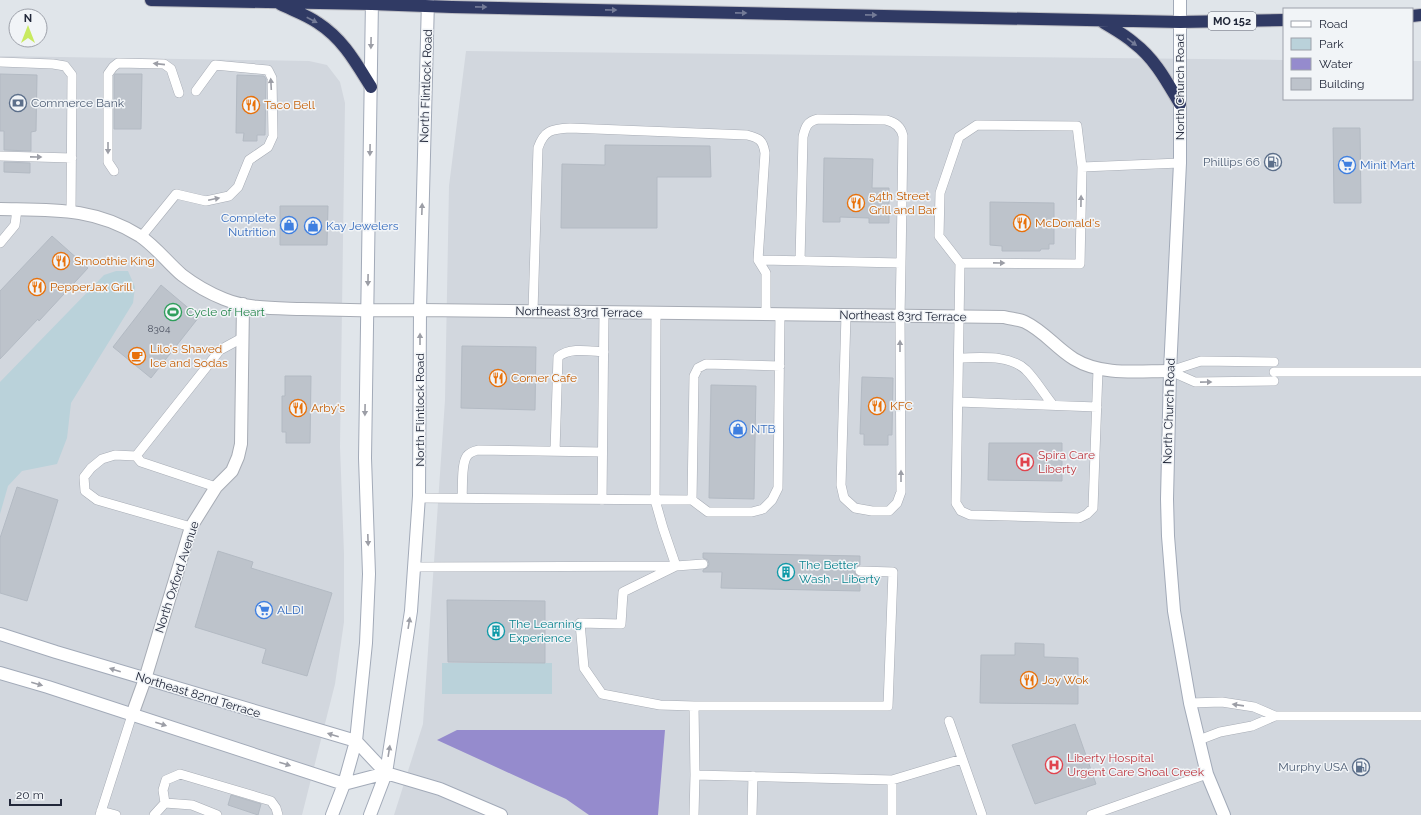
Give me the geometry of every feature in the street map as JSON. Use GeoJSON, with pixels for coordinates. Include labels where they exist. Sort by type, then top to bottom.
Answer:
{"type":"FeatureCollection","features":[{"type":"Feature","properties":{"kind":"highway","name":"MO 152"},"geometry":{"type":"LineString","coordinates":[[151,0],[428,3],[1180,22],[1283,20]]}},
{"type":"Feature","properties":{"kind":"highway"},"geometry":{"type":"LineString","coordinates":[[277,2],[318,23],[336,37],[352,56],[371,87]]}},
{"type":"Feature","properties":{"kind":"highway"},"geometry":{"type":"LineString","coordinates":[[1100,20],[1134,42],[1149,57],[1161,72],[1180,104]]}},
{"type":"Feature","properties":{"kind":"street","name":"North Church Road"},"geometry":{"type":"LineString","coordinates":[[1180,0],[1180,163],[1170,371],[1167,499],[1170,568],[1174,611],[1190,703],[1208,774],[1224,815]]}},
{"type":"Feature","properties":{"kind":"street"},"geometry":{"type":"LineString","coordinates":[[332,815],[344,784],[356,741],[366,643],[370,574],[365,458],[372,2]]}},
{"type":"Feature","properties":{"kind":"street","name":"North Flintlock Road"},"geometry":{"type":"LineString","coordinates":[[370,815],[386,773],[411,610],[419,498],[420,310],[428,3]]}},
{"type":"Feature","properties":{"kind":"street","name":"Northeast 83rd Terrace"},"geometry":{"type":"LineString","coordinates":[[0,209],[64,210],[93,215],[118,224],[141,237],[182,275],[205,290],[226,300],[263,308],[367,311],[533,311],[1004,317],[1024,321],[1040,331],[1056,346],[1075,359],[1098,370],[1170,371]]}},
{"type":"Feature","properties":{"kind":"street","name":"North Oxford Avenue"},"geometry":{"type":"LineString","coordinates":[[132,715],[145,679],[191,527],[216,487],[232,471],[238,457],[241,444],[243,304]]}},
{"type":"Feature","properties":{"kind":"street","name":"Northeast 82nd Terrace"},"geometry":{"type":"LineString","coordinates":[[0,634],[145,679],[356,741]]}},
{"type":"Feature","properties":{"kind":"street"},"geometry":{"type":"LineString","coordinates":[[0,673],[48,687],[344,784],[386,773]]}},
{"type":"Feature","properties":{"kind":"street"},"geometry":{"type":"LineString","coordinates":[[356,741],[386,773],[440,789],[501,815]]}},
{"type":"Feature","properties":{"kind":"lane"},"geometry":{"type":"LineString","coordinates":[[0,62],[53,64],[65,66],[72,75],[71,211]]}},
{"type":"Feature","properties":{"kind":"lane"},"geometry":{"type":"LineString","coordinates":[[114,171],[108,162],[108,74],[113,67],[118,63],[164,64],[171,69],[180,93]]}},
{"type":"Feature","properties":{"kind":"lane"},"geometry":{"type":"LineString","coordinates":[[141,237],[176,194],[206,200],[229,196],[238,187],[249,160],[268,147],[273,136],[272,78],[268,70],[215,65],[196,91]]}},
{"type":"Feature","properties":{"kind":"lane"},"geometry":{"type":"LineString","coordinates":[[800,261],[803,137],[807,124],[812,120],[818,119],[886,120],[898,126],[902,130],[903,136],[900,316],[901,492],[897,503],[889,511],[872,511],[855,508],[844,498],[841,485],[846,315]]}},
{"type":"Feature","properties":{"kind":"lane"},"geometry":{"type":"LineString","coordinates":[[960,263],[1080,264],[1082,167],[1077,126],[977,125],[959,137],[940,193],[939,236],[960,263],[956,503],[961,511],[970,515],[1079,518],[1087,514],[1093,508],[1098,370]]}},
{"type":"Feature","properties":{"kind":"lane"},"geometry":{"type":"LineString","coordinates":[[533,311],[538,148],[541,138],[550,131],[558,128],[747,135],[757,137],[763,143],[765,153],[758,260],[766,273],[766,314]]}},
{"type":"Feature","properties":{"kind":"lane"},"geometry":{"type":"LineString","coordinates":[[0,156],[72,158]]}},
{"type":"Feature","properties":{"kind":"lane"},"geometry":{"type":"LineString","coordinates":[[1082,167],[1180,163]]}},
{"type":"Feature","properties":{"kind":"lane"},"geometry":{"type":"LineString","coordinates":[[0,242],[15,226],[17,209]]}},
{"type":"Feature","properties":{"kind":"lane"},"geometry":{"type":"LineString","coordinates":[[758,260],[901,263]]}},
{"type":"Feature","properties":{"kind":"lane"},"geometry":{"type":"LineString","coordinates":[[602,500],[604,312]]}},
{"type":"Feature","properties":{"kind":"lane"},"geometry":{"type":"LineString","coordinates":[[656,313],[655,500],[662,528],[676,566]]}},
{"type":"Feature","properties":{"kind":"lane"},"geometry":{"type":"LineString","coordinates":[[419,498],[692,500],[708,512],[752,512],[763,509],[772,500],[778,488],[780,314]]}},
{"type":"Feature","properties":{"kind":"lane"},"geometry":{"type":"LineString","coordinates":[[136,456],[220,350],[242,338]]}},
{"type":"Feature","properties":{"kind":"lane"},"geometry":{"type":"LineString","coordinates":[[555,451],[558,357],[564,352],[604,352]]}},
{"type":"Feature","properties":{"kind":"lane"},"geometry":{"type":"LineString","coordinates":[[959,358],[997,358],[1017,364],[1026,370],[1053,405]]}},
{"type":"Feature","properties":{"kind":"lane"},"geometry":{"type":"LineString","coordinates":[[1170,371],[1201,361],[1274,362]]}},
{"type":"Feature","properties":{"kind":"lane"},"geometry":{"type":"LineString","coordinates":[[692,500],[694,376],[698,368],[706,364],[780,366]]}},
{"type":"Feature","properties":{"kind":"lane"},"geometry":{"type":"LineString","coordinates":[[1170,371],[1195,382],[1274,376],[1421,372]]}},
{"type":"Feature","properties":{"kind":"lane"},"geometry":{"type":"LineString","coordinates":[[958,402],[1097,407]]}},
{"type":"Feature","properties":{"kind":"lane"},"geometry":{"type":"LineString","coordinates":[[462,498],[464,462],[472,451],[602,452]]}},
{"type":"Feature","properties":{"kind":"lane"},"geometry":{"type":"LineString","coordinates":[[191,527],[97,500],[85,491],[84,477],[90,468],[102,459],[115,455],[136,456],[141,462],[216,487]]}},
{"type":"Feature","properties":{"kind":"lane"},"geometry":{"type":"LineString","coordinates":[[414,567],[676,566],[703,564]]}},
{"type":"Feature","properties":{"kind":"lane"},"geometry":{"type":"LineString","coordinates":[[676,566],[623,592],[621,624],[580,623],[584,668],[602,694],[660,705],[888,706],[893,572],[860,571]]}},
{"type":"Feature","properties":{"kind":"lane"},"geometry":{"type":"LineString","coordinates":[[1190,703],[1222,702],[1254,707],[1275,716],[1421,716]]}},
{"type":"Feature","properties":{"kind":"lane"},"geometry":{"type":"LineString","coordinates":[[694,706],[694,815]]}},
{"type":"Feature","properties":{"kind":"lane"},"geometry":{"type":"LineString","coordinates":[[116,815],[100,813],[132,715]]}},
{"type":"Feature","properties":{"kind":"lane"},"geometry":{"type":"LineString","coordinates":[[1199,740],[1220,732],[1252,726],[1275,716]]}},
{"type":"Feature","properties":{"kind":"lane"},"geometry":{"type":"LineString","coordinates":[[949,721],[982,815]]}},
{"type":"Feature","properties":{"kind":"lane"},"geometry":{"type":"LineString","coordinates":[[695,775],[892,780],[962,759]]}},
{"type":"Feature","properties":{"kind":"lane"},"geometry":{"type":"LineString","coordinates":[[165,803],[163,790],[166,780],[180,774],[271,801],[276,808],[278,815]]}},
{"type":"Feature","properties":{"kind":"lane"},"geometry":{"type":"LineString","coordinates":[[1091,815],[1208,774]]}},
{"type":"Feature","properties":{"kind":"lane"},"geometry":{"type":"LineString","coordinates":[[752,815],[753,776]]}},
{"type":"Feature","properties":{"kind":"lane"},"geometry":{"type":"LineString","coordinates":[[892,780],[892,815]]}},
{"type":"Feature","properties":{"kind":"lane"},"geometry":{"type":"LineString","coordinates":[[154,815],[165,803],[192,804],[217,815]]}},
{"type":"Feature","properties":{"kind":"shaded area"},"geometry":{"type":"Polygon","coordinates":[[[466,51],[1283,60],[1283,100],[1413,100],[1413,61],[1421,61],[1421,815],[394,815],[423,724],[445,400],[449,186],[466,51]]]}},
{"type":"Feature","properties":{"kind":"shaded area"},"geometry":{"type":"Polygon","coordinates":[[[0,56],[309,61],[327,65],[340,82],[345,103],[340,447],[344,553],[344,622],[335,684],[302,815],[0,815],[0,56]]]}},
{"type":"Feature","properties":{"kind":"green space"},"geometry":{"type":"Polygon","coordinates":[[[116,271],[128,271],[135,287],[133,303],[71,403],[67,438],[57,464],[22,471],[8,486],[0,514],[0,382],[104,275],[116,271]]]}},
{"type":"Feature","properties":{"kind":"green space"},"geometry":{"type":"Polygon","coordinates":[[[442,663],[552,663],[552,694],[442,694],[442,663]]]}},
{"type":"Feature","properties":{"kind":"water"},"geometry":{"type":"Polygon","coordinates":[[[457,730],[665,730],[658,815],[589,815],[566,799],[437,740],[457,730]]]}},
{"type":"Feature","properties":{"kind":"building","name":"Commerce Bank"},"geometry":{"type":"Polygon","coordinates":[[[0,74],[37,75],[36,131],[31,132],[31,151],[4,150],[4,131],[0,131],[0,74]]]}},
{"type":"Feature","properties":{"kind":"building"},"geometry":{"type":"Polygon","coordinates":[[[115,74],[142,74],[141,129],[114,129],[115,74]]]}},
{"type":"Feature","properties":{"kind":"building","name":"Taco Bell"},"geometry":{"type":"Polygon","coordinates":[[[237,75],[264,76],[266,79],[265,135],[257,135],[257,141],[243,141],[244,133],[236,133],[237,75]]]}},
{"type":"Feature","properties":{"kind":"building","name":"Minit Mart"},"geometry":{"type":"Polygon","coordinates":[[[1333,128],[1360,128],[1361,203],[1334,203],[1333,128]]]}},
{"type":"Feature","properties":{"kind":"building"},"geometry":{"type":"Polygon","coordinates":[[[605,145],[710,146],[711,177],[657,177],[657,228],[561,228],[562,164],[605,165],[605,145]]]}},
{"type":"Feature","properties":{"kind":"building","name":"54th Street Grill and Bar"},"geometry":{"type":"Polygon","coordinates":[[[824,158],[873,159],[872,188],[889,188],[889,223],[869,223],[869,218],[840,217],[840,222],[823,222],[824,158]]]}},
{"type":"Feature","properties":{"kind":"building"},"geometry":{"type":"Polygon","coordinates":[[[4,162],[30,163],[30,173],[4,172],[4,162]]]}},
{"type":"Feature","properties":{"kind":"building","name":"McDonald's"},"geometry":{"type":"Polygon","coordinates":[[[990,202],[1054,203],[1054,244],[1049,244],[1049,249],[1041,249],[1040,251],[1002,251],[1002,246],[990,245],[990,202]]]}},
{"type":"Feature","properties":{"kind":"building"},"geometry":{"type":"Polygon","coordinates":[[[280,206],[328,206],[327,245],[280,245],[280,206]]]}},
{"type":"Feature","properties":{"kind":"building"},"geometry":{"type":"Polygon","coordinates":[[[52,236],[88,268],[39,321],[38,319],[0,359],[0,291],[52,236]]]}},
{"type":"Feature","properties":{"kind":"building"},"geometry":{"type":"Polygon","coordinates":[[[161,285],[199,317],[151,378],[113,347],[161,285]]]}},
{"type":"Feature","properties":{"kind":"building","name":"Corner Cafe"},"geometry":{"type":"Polygon","coordinates":[[[462,346],[536,347],[535,410],[461,408],[462,346]]]}},
{"type":"Feature","properties":{"kind":"building","name":"Arby's"},"geometry":{"type":"Polygon","coordinates":[[[285,376],[311,376],[310,443],[286,443],[286,432],[282,432],[282,396],[285,396],[285,376]]]}},
{"type":"Feature","properties":{"kind":"building","name":"KFC"},"geometry":{"type":"Polygon","coordinates":[[[862,377],[893,378],[892,435],[888,435],[888,445],[864,445],[864,434],[860,434],[862,377]]]}},
{"type":"Feature","properties":{"kind":"building"},"geometry":{"type":"Polygon","coordinates":[[[711,385],[756,386],[754,499],[709,498],[711,385]]]}},
{"type":"Feature","properties":{"kind":"building","name":"Spira Care Liberty"},"geometry":{"type":"Polygon","coordinates":[[[989,443],[1062,443],[1062,481],[988,480],[989,443]]]}},
{"type":"Feature","properties":{"kind":"building"},"geometry":{"type":"Polygon","coordinates":[[[17,487],[58,500],[27,601],[0,593],[0,538],[17,487]]]}},
{"type":"Feature","properties":{"kind":"building","name":"ALDI"},"geometry":{"type":"Polygon","coordinates":[[[218,551],[253,562],[251,568],[332,593],[307,676],[262,663],[266,649],[195,627],[218,551]]]}},
{"type":"Feature","properties":{"kind":"building","name":"The Better Wash - Liberty"},"geometry":{"type":"Polygon","coordinates":[[[703,553],[860,556],[860,565],[855,568],[854,571],[857,576],[860,577],[860,591],[721,588],[722,572],[703,572],[709,564],[708,560],[703,558],[703,553]]]}},
{"type":"Feature","properties":{"kind":"building","name":"The Learning Experience"},"geometry":{"type":"Polygon","coordinates":[[[447,600],[545,601],[545,663],[448,662],[447,600]]]}},
{"type":"Feature","properties":{"kind":"building","name":"Joy Wok"},"geometry":{"type":"Polygon","coordinates":[[[1015,643],[1044,644],[1044,657],[1078,658],[1078,704],[980,703],[981,655],[1015,655],[1015,643]]]}},
{"type":"Feature","properties":{"kind":"building","name":"Liberty Hospital Urgent Care Shoal Creek"},"geometry":{"type":"Polygon","coordinates":[[[1075,724],[1096,784],[1035,804],[1012,745],[1075,724]]]}},
{"type":"Feature","properties":{"kind":"building"},"geometry":{"type":"Polygon","coordinates":[[[231,795],[261,804],[258,815],[228,805],[231,795]]]}},
{"type":"Feature","properties":{"kind":"place","name":"Commerce Bank"},"geometry":{"type":"Point","coordinates":[18,103]}},
{"type":"Feature","properties":{"kind":"place","name":"Taco Bell"},"geometry":{"type":"Point","coordinates":[251,105]}},
{"type":"Feature","properties":{"kind":"place","name":"Phillips 66"},"geometry":{"type":"Point","coordinates":[1273,162]}},
{"type":"Feature","properties":{"kind":"place","name":"Minit Mart"},"geometry":{"type":"Point","coordinates":[1347,165]}},
{"type":"Feature","properties":{"kind":"place","name":"54th Street Grill and Bar"},"geometry":{"type":"Point","coordinates":[856,203]}},
{"type":"Feature","properties":{"kind":"place","name":"McDonald's"},"geometry":{"type":"Point","coordinates":[1022,223]}},
{"type":"Feature","properties":{"kind":"place","name":"Complete Nutrition"},"geometry":{"type":"Point","coordinates":[289,225]}},
{"type":"Feature","properties":{"kind":"place","name":"Kay Jewelers"},"geometry":{"type":"Point","coordinates":[313,226]}},
{"type":"Feature","properties":{"kind":"place","name":"Smoothie King"},"geometry":{"type":"Point","coordinates":[61,261]}},
{"type":"Feature","properties":{"kind":"place","name":"PepperJax Grill"},"geometry":{"type":"Point","coordinates":[37,287]}},
{"type":"Feature","properties":{"kind":"place","name":"Cycle of Heart"},"geometry":{"type":"Point","coordinates":[173,312]}},
{"type":"Feature","properties":{"kind":"place","name":"Lilo's Shaved Ice and Sodas"},"geometry":{"type":"Point","coordinates":[137,356]}},
{"type":"Feature","properties":{"kind":"place","name":"Corner Cafe"},"geometry":{"type":"Point","coordinates":[498,378]}},
{"type":"Feature","properties":{"kind":"place","name":"KFC"},"geometry":{"type":"Point","coordinates":[877,406]}},
{"type":"Feature","properties":{"kind":"place","name":"Arby's"},"geometry":{"type":"Point","coordinates":[298,408]}},
{"type":"Feature","properties":{"kind":"place","name":"NTB"},"geometry":{"type":"Point","coordinates":[738,429]}},
{"type":"Feature","properties":{"kind":"place","name":"Spira Care Liberty"},"geometry":{"type":"Point","coordinates":[1025,462]}},
{"type":"Feature","properties":{"kind":"place","name":"The Better Wash - Liberty"},"geometry":{"type":"Point","coordinates":[786,572]}},
{"type":"Feature","properties":{"kind":"place","name":"ALDI"},"geometry":{"type":"Point","coordinates":[264,610]}},
{"type":"Feature","properties":{"kind":"place","name":"The Learning Experience"},"geometry":{"type":"Point","coordinates":[496,631]}},
{"type":"Feature","properties":{"kind":"place","name":"Joy Wok"},"geometry":{"type":"Point","coordinates":[1029,680]}},
{"type":"Feature","properties":{"kind":"place","name":"Liberty Hospital Urgent Care Shoal Creek"},"geometry":{"type":"Point","coordinates":[1054,765]}},
{"type":"Feature","properties":{"kind":"place","name":"Murphy USA"},"geometry":{"type":"Point","coordinates":[1361,767]}}]}
